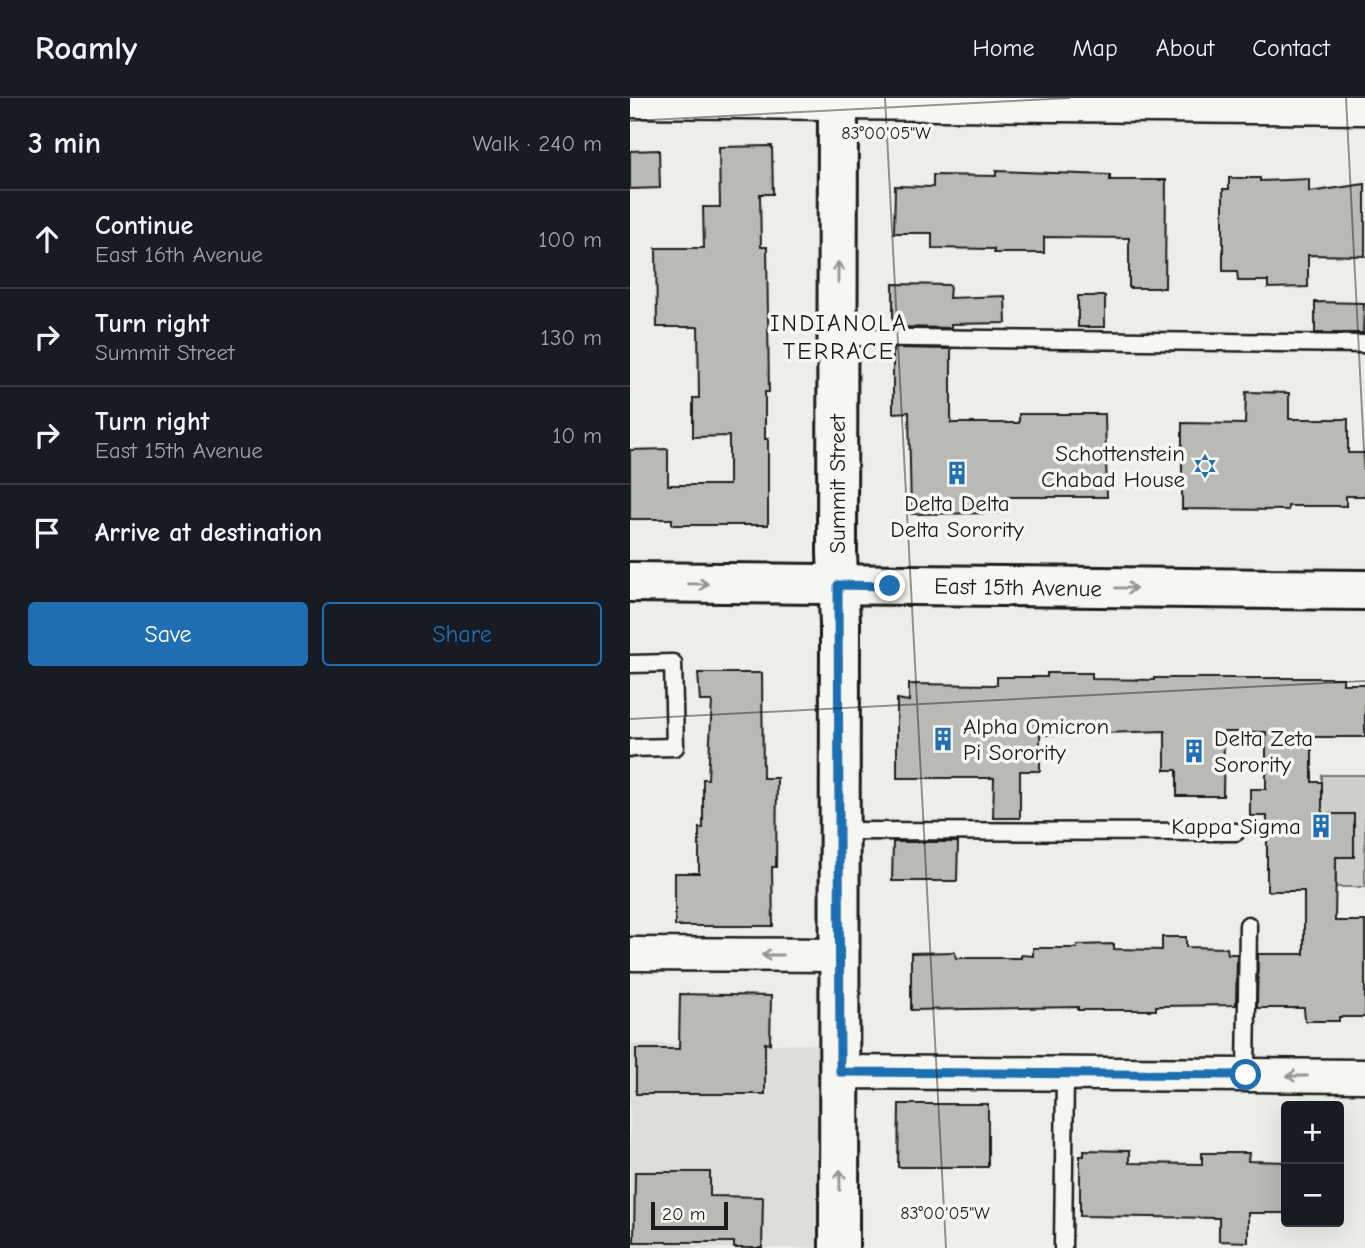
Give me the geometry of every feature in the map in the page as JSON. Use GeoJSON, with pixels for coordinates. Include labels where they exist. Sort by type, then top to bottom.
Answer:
{"type":"FeatureCollection","features":[{"type":"Feature","properties":{"kind":"main road","name":"Summit Street"},"geometry":{"type":"LineString","coordinates":[[838,100],[839,1248]]}},
{"type":"Feature","properties":{"kind":"main road","name":"East 15th Avenue"},"geometry":{"type":"LineString","coordinates":[[630,582],[1365,590]]}},
{"type":"Feature","properties":{"kind":"street"},"geometry":{"type":"LineString","coordinates":[[630,101],[1081,102],[1365,108]]}},
{"type":"Feature","properties":{"kind":"street"},"geometry":{"type":"LineString","coordinates":[[630,954],[840,956]]}},
{"type":"Feature","properties":{"kind":"street"},"geometry":{"type":"LineString","coordinates":[[840,1072],[1365,1076]]}},
{"type":"Feature","properties":{"kind":"lane"},"geometry":{"type":"LineString","coordinates":[[838,337],[1365,344]]}},
{"type":"Feature","properties":{"kind":"lane"},"geometry":{"type":"LineString","coordinates":[[630,664],[673,663],[675,747],[630,748]]}},
{"type":"Feature","properties":{"kind":"lane"},"geometry":{"type":"LineString","coordinates":[[839,831],[1236,832]]}},
{"type":"Feature","properties":{"kind":"lane"},"geometry":{"type":"LineString","coordinates":[[1246,1075],[1248,925]]}},
{"type":"Feature","properties":{"kind":"lane"},"geometry":{"type":"LineString","coordinates":[[1063,1248],[1065,1074]]}},
{"type":"Feature","properties":{"kind":"shaded area"},"geometry":{"type":"Polygon","coordinates":[[[1322,775],[1365,775],[1365,887],[1336,887],[1336,857],[1322,814],[1322,775]]]}},
{"type":"Feature","properties":{"kind":"shaded area"},"geometry":{"type":"Polygon","coordinates":[[[630,1044],[848,1044],[847,1248],[630,1248],[630,1044]]]}},
{"type":"Feature","properties":{"kind":"building"},"geometry":{"type":"Polygon","coordinates":[[[772,146],[773,194],[760,194],[761,247],[767,247],[769,392],[765,392],[765,439],[768,439],[768,525],[672,525],[672,519],[630,519],[630,450],[668,449],[668,485],[729,485],[729,436],[693,437],[693,398],[699,398],[698,327],[657,327],[656,248],[704,248],[703,207],[720,207],[719,147],[772,146]]]}},
{"type":"Feature","properties":{"kind":"building"},"geometry":{"type":"Polygon","coordinates":[[[659,150],[660,188],[630,189],[630,151],[659,150]]]}},
{"type":"Feature","properties":{"kind":"building"},"geometry":{"type":"Polygon","coordinates":[[[996,171],[1110,175],[1110,180],[1166,180],[1165,288],[1129,288],[1129,238],[1044,237],[1044,253],[994,253],[994,249],[932,248],[932,233],[894,233],[895,186],[933,187],[933,175],[996,176],[996,171]]]}},
{"type":"Feature","properties":{"kind":"building"},"geometry":{"type":"Polygon","coordinates":[[[1229,178],[1260,178],[1260,181],[1309,179],[1309,192],[1365,184],[1365,256],[1308,255],[1308,287],[1268,288],[1268,281],[1238,281],[1237,271],[1223,271],[1223,189],[1229,189],[1229,178]]]}},
{"type":"Feature","properties":{"kind":"building"},"geometry":{"type":"Polygon","coordinates":[[[893,284],[950,285],[949,298],[1005,296],[1006,323],[951,324],[951,328],[893,327],[893,284]]]}},
{"type":"Feature","properties":{"kind":"building"},"geometry":{"type":"Polygon","coordinates":[[[1078,296],[1105,296],[1105,327],[1078,327],[1078,296]]]}},
{"type":"Feature","properties":{"kind":"building"},"geometry":{"type":"Polygon","coordinates":[[[1315,302],[1364,303],[1363,333],[1315,333],[1315,302]]]}},
{"type":"Feature","properties":{"kind":"building"},"geometry":{"type":"Polygon","coordinates":[[[893,348],[951,349],[951,423],[1019,423],[1019,414],[1105,414],[1107,497],[1004,497],[1004,513],[911,514],[909,412],[893,413],[893,348]]]}},
{"type":"Feature","properties":{"kind":"building"},"geometry":{"type":"Polygon","coordinates":[[[1246,392],[1289,393],[1289,419],[1348,419],[1348,453],[1365,453],[1365,496],[1346,496],[1346,506],[1288,506],[1288,510],[1182,509],[1182,423],[1245,424],[1246,392]]]}},
{"type":"Feature","properties":{"kind":"building"},"geometry":{"type":"Polygon","coordinates":[[[698,673],[762,673],[763,778],[777,778],[776,867],[772,867],[773,926],[675,926],[675,873],[699,873],[703,779],[708,779],[712,701],[700,701],[698,673]]]}},
{"type":"Feature","properties":{"kind":"building"},"geometry":{"type":"Polygon","coordinates":[[[1047,673],[1092,673],[1092,679],[1343,678],[1343,684],[1365,684],[1365,737],[1312,737],[1312,782],[1322,782],[1322,814],[1354,814],[1354,857],[1336,857],[1335,921],[1365,921],[1365,1017],[1339,1017],[1339,1021],[1305,1021],[1304,1008],[1257,1008],[1258,954],[1304,954],[1304,891],[1267,891],[1267,816],[1250,816],[1250,789],[1266,789],[1266,732],[1224,732],[1223,796],[1177,796],[1177,770],[1165,770],[1165,731],[1040,735],[1040,771],[1020,771],[1020,818],[993,818],[994,778],[897,778],[897,699],[909,701],[909,684],[997,685],[997,677],[1047,677],[1047,673]]]}},
{"type":"Feature","properties":{"kind":"building"},"geometry":{"type":"Polygon","coordinates":[[[893,842],[958,842],[957,881],[892,881],[893,842]]]}},
{"type":"Feature","properties":{"kind":"building"},"geometry":{"type":"Polygon","coordinates":[[[1162,937],[1186,937],[1186,947],[1227,948],[1228,954],[1237,954],[1236,1005],[1156,1006],[1156,1010],[1078,1010],[1078,1007],[911,1010],[911,953],[955,952],[956,958],[1021,958],[1021,955],[1033,956],[1033,948],[1077,948],[1077,945],[1114,944],[1114,949],[1162,950],[1162,937]]]}},
{"type":"Feature","properties":{"kind":"building"},"geometry":{"type":"Polygon","coordinates":[[[680,994],[771,996],[770,1044],[765,1043],[765,1094],[636,1094],[636,1049],[679,1049],[680,994]]]}},
{"type":"Feature","properties":{"kind":"building"},"geometry":{"type":"Polygon","coordinates":[[[899,1104],[988,1104],[988,1167],[898,1167],[899,1104]]]}},
{"type":"Feature","properties":{"kind":"building"},"geometry":{"type":"Polygon","coordinates":[[[1084,1150],[1129,1151],[1129,1163],[1202,1164],[1202,1153],[1249,1153],[1248,1161],[1281,1162],[1281,1213],[1248,1213],[1248,1242],[1219,1241],[1219,1218],[1080,1216],[1080,1156],[1084,1156],[1084,1150]]]}},
{"type":"Feature","properties":{"kind":"building"},"geometry":{"type":"Polygon","coordinates":[[[635,1172],[710,1172],[710,1196],[763,1197],[762,1248],[734,1248],[734,1242],[634,1242],[635,1172]]]}},
{"type":"Feature","properties":{"kind":"place","name":"Schottenstein Chabad House"},"geometry":{"type":"Point","coordinates":[1205,466]}},
{"type":"Feature","properties":{"kind":"place","name":"Delta Delta Delta Sorority"},"geometry":{"type":"Point","coordinates":[957,473]}},
{"type":"Feature","properties":{"kind":"place","name":"Alpha Omicron Pi Sorority"},"geometry":{"type":"Point","coordinates":[943,739]}},
{"type":"Feature","properties":{"kind":"place","name":"Delta Zeta Sorority"},"geometry":{"type":"Point","coordinates":[1194,751]}},
{"type":"Feature","properties":{"kind":"place","name":"Kappa Sigma"},"geometry":{"type":"Point","coordinates":[1321,826]}},
{"type":"Feature","properties":{"kind":"district","name":"INDIANOLA TERRACE"},"geometry":{"type":"Point","coordinates":[839,337]}},
{"type":"Feature","properties":{"kind":"route"},"geometry":{"type":"LineString","coordinates":[[890,586],[838,585],[840,1072],[1246,1075]]}}]}
